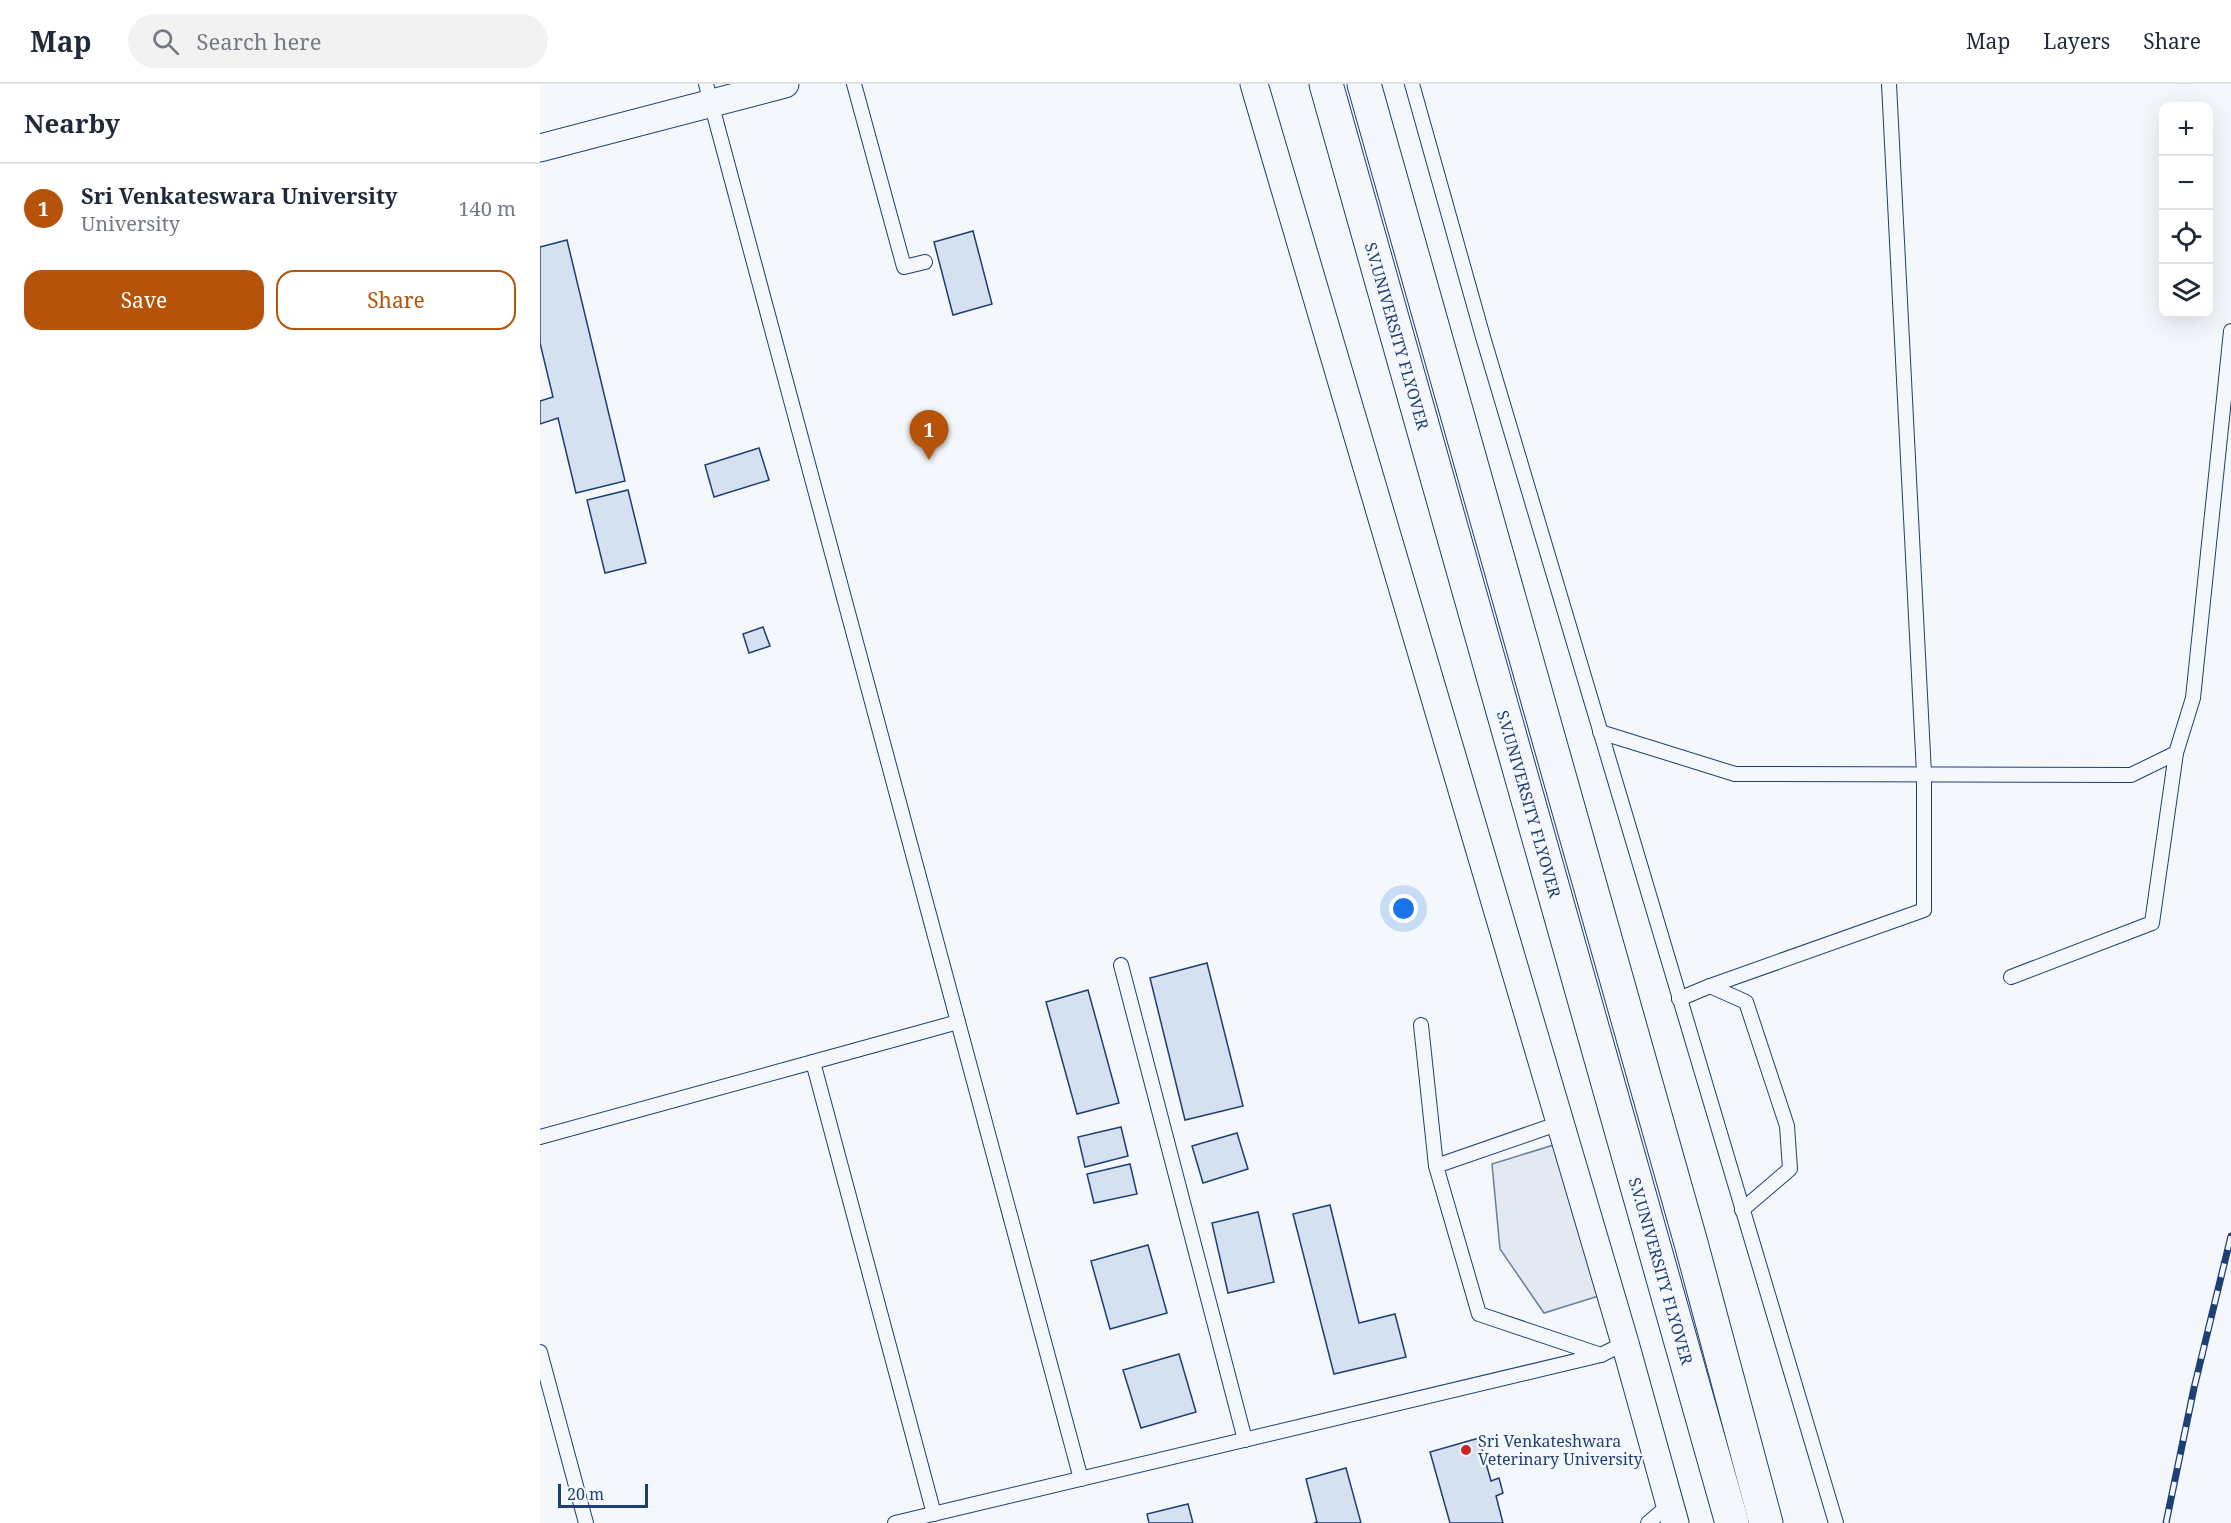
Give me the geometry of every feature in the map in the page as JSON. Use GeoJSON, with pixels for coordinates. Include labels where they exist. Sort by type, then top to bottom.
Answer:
{"type":"FeatureCollection","features":[{"type":"Feature","properties":{"kind":"main road","name":"S.V.UNIVERSITY FLYOVER"},"geometry":{"type":"LineString","coordinates":[[1326,84],[1732,1523]]}},
{"type":"Feature","properties":{"kind":"main road","name":"S.V.UNIVERSITY FLYOVER"},"geometry":{"type":"LineString","coordinates":[[1364,84],[1691,1243],[1766,1523]]}},
{"type":"Feature","properties":{"kind":"street"},"geometry":{"type":"LineString","coordinates":[[540,148],[709,94],[785,84]]}},
{"type":"Feature","properties":{"kind":"street"},"geometry":{"type":"LineString","coordinates":[[1254,84],[1625,1343],[1672,1514]]}},
{"type":"Feature","properties":{"kind":"lane"},"geometry":{"type":"LineString","coordinates":[[854,84],[904,267],[925,262]]}},
{"type":"Feature","properties":{"kind":"lane"},"geometry":{"type":"LineString","coordinates":[[1412,84],[1600,732],[1836,1523]]}},
{"type":"Feature","properties":{"kind":"lane"},"geometry":{"type":"LineString","coordinates":[[1679,999],[1924,910],[1924,774],[1889,84]]}},
{"type":"Feature","properties":{"kind":"lane"},"geometry":{"type":"LineString","coordinates":[[709,94],[1081,1479]]}},
{"type":"Feature","properties":{"kind":"lane"},"geometry":{"type":"LineString","coordinates":[[2011,977],[2152,923],[2176,753],[2193,698],[2231,331]]}},
{"type":"Feature","properties":{"kind":"lane"},"geometry":{"type":"LineString","coordinates":[[1600,732],[1735,774],[2131,775],[2176,753]]}},
{"type":"Feature","properties":{"kind":"lane"},"geometry":{"type":"LineString","coordinates":[[1120,965],[1245,1440]]}},
{"type":"Feature","properties":{"kind":"lane"},"geometry":{"type":"LineString","coordinates":[[1710,986],[1746,1002],[1787,1126],[1790,1169],[1742,1210]]}},
{"type":"Feature","properties":{"kind":"lane"},"geometry":{"type":"LineString","coordinates":[[540,1137],[958,1022]]}},
{"type":"Feature","properties":{"kind":"lane"},"geometry":{"type":"LineString","coordinates":[[1421,1025],[1436,1166],[1479,1314],[1601,1355]]}},
{"type":"Feature","properties":{"kind":"lane"},"geometry":{"type":"LineString","coordinates":[[813,1062],[934,1514]]}},
{"type":"Feature","properties":{"kind":"lane"},"geometry":{"type":"LineString","coordinates":[[1436,1166],[1560,1124]]}},
{"type":"Feature","properties":{"kind":"lane"},"geometry":{"type":"LineString","coordinates":[[895,1523],[1601,1355],[1625,1343]]}},
{"type":"Feature","properties":{"kind":"lane"},"geometry":{"type":"LineString","coordinates":[[540,1352],[586,1523]]}},
{"type":"Feature","properties":{"kind":"lane"},"geometry":{"type":"LineString","coordinates":[[1648,1523],[1672,1514]]}},
{"type":"Feature","properties":{"kind":"shaded area"},"geometry":{"type":"Polygon","coordinates":[[[1560,1143],[1605,1294],[1544,1313],[1500,1249],[1492,1164],[1560,1143]]]}},
{"type":"Feature","properties":{"kind":"building"},"geometry":{"type":"Polygon","coordinates":[[[973,231],[992,304],[953,315],[934,242],[973,231]]]}},
{"type":"Feature","properties":{"kind":"building"},"geometry":{"type":"Polygon","coordinates":[[[567,240],[625,481],[576,493],[558,418],[540,424],[540,401],[553,397],[540,343],[540,247],[567,240]]]}},
{"type":"Feature","properties":{"kind":"building"},"geometry":{"type":"Polygon","coordinates":[[[759,448],[769,480],[714,497],[705,465],[759,448]]]}},
{"type":"Feature","properties":{"kind":"building"},"geometry":{"type":"Polygon","coordinates":[[[628,490],[646,563],[605,573],[587,500],[628,490]]]}},
{"type":"Feature","properties":{"kind":"building"},"geometry":{"type":"Polygon","coordinates":[[[763,627],[770,646],[749,653],[743,634],[763,627]]]}},
{"type":"Feature","properties":{"kind":"building"},"geometry":{"type":"Polygon","coordinates":[[[1207,963],[1243,1106],[1185,1120],[1150,978],[1207,963]]]}},
{"type":"Feature","properties":{"kind":"building"},"geometry":{"type":"Polygon","coordinates":[[[1088,990],[1119,1103],[1077,1114],[1046,1002],[1088,990]]]}},
{"type":"Feature","properties":{"kind":"building"},"geometry":{"type":"Polygon","coordinates":[[[1121,1127],[1128,1156],[1085,1167],[1078,1137],[1121,1127]]]}},
{"type":"Feature","properties":{"kind":"building"},"geometry":{"type":"Polygon","coordinates":[[[1237,1133],[1248,1169],[1203,1183],[1192,1146],[1237,1133]]]}},
{"type":"Feature","properties":{"kind":"building"},"geometry":{"type":"Polygon","coordinates":[[[1130,1164],[1137,1194],[1094,1203],[1087,1174],[1130,1164]]]}},
{"type":"Feature","properties":{"kind":"building"},"geometry":{"type":"Polygon","coordinates":[[[1330,1205],[1359,1323],[1395,1314],[1406,1357],[1334,1374],[1293,1214],[1330,1205]]]}},
{"type":"Feature","properties":{"kind":"building"},"geometry":{"type":"Polygon","coordinates":[[[1258,1212],[1274,1282],[1228,1293],[1212,1223],[1258,1212]]]}},
{"type":"Feature","properties":{"kind":"building"},"geometry":{"type":"Polygon","coordinates":[[[1148,1245],[1167,1313],[1110,1329],[1091,1261],[1148,1245]]]}},
{"type":"Feature","properties":{"kind":"building"},"geometry":{"type":"Polygon","coordinates":[[[1179,1354],[1196,1412],[1141,1428],[1123,1370],[1179,1354]]]}},
{"type":"Feature","properties":{"kind":"building"},"geometry":{"type":"Polygon","coordinates":[[[1479,1438],[1491,1481],[1499,1478],[1503,1493],[1496,1496],[1503,1523],[1450,1523],[1430,1452],[1479,1438]]]}},
{"type":"Feature","properties":{"kind":"building"},"geometry":{"type":"Polygon","coordinates":[[[1346,1468],[1361,1523],[1314,1523],[1317,1522],[1306,1479],[1346,1468]]]}},
{"type":"Feature","properties":{"kind":"building"},"geometry":{"type":"Polygon","coordinates":[[[1188,1504],[1193,1523],[1149,1523],[1147,1514],[1188,1504]]]}},
{"type":"Feature","properties":{"kind":"railway"},"geometry":{"type":"LineString","coordinates":[[2166,1523],[2194,1388],[2231,1236]]}},
{"type":"Feature","properties":{"kind":"place","name":"Sri Venkateswara University"},"geometry":{"type":"Point","coordinates":[929,460]}},
{"type":"Feature","properties":{"kind":"place","name":"Sri Venkateshwara Veterinary University"},"geometry":{"type":"Point","coordinates":[1466,1450]}}]}
